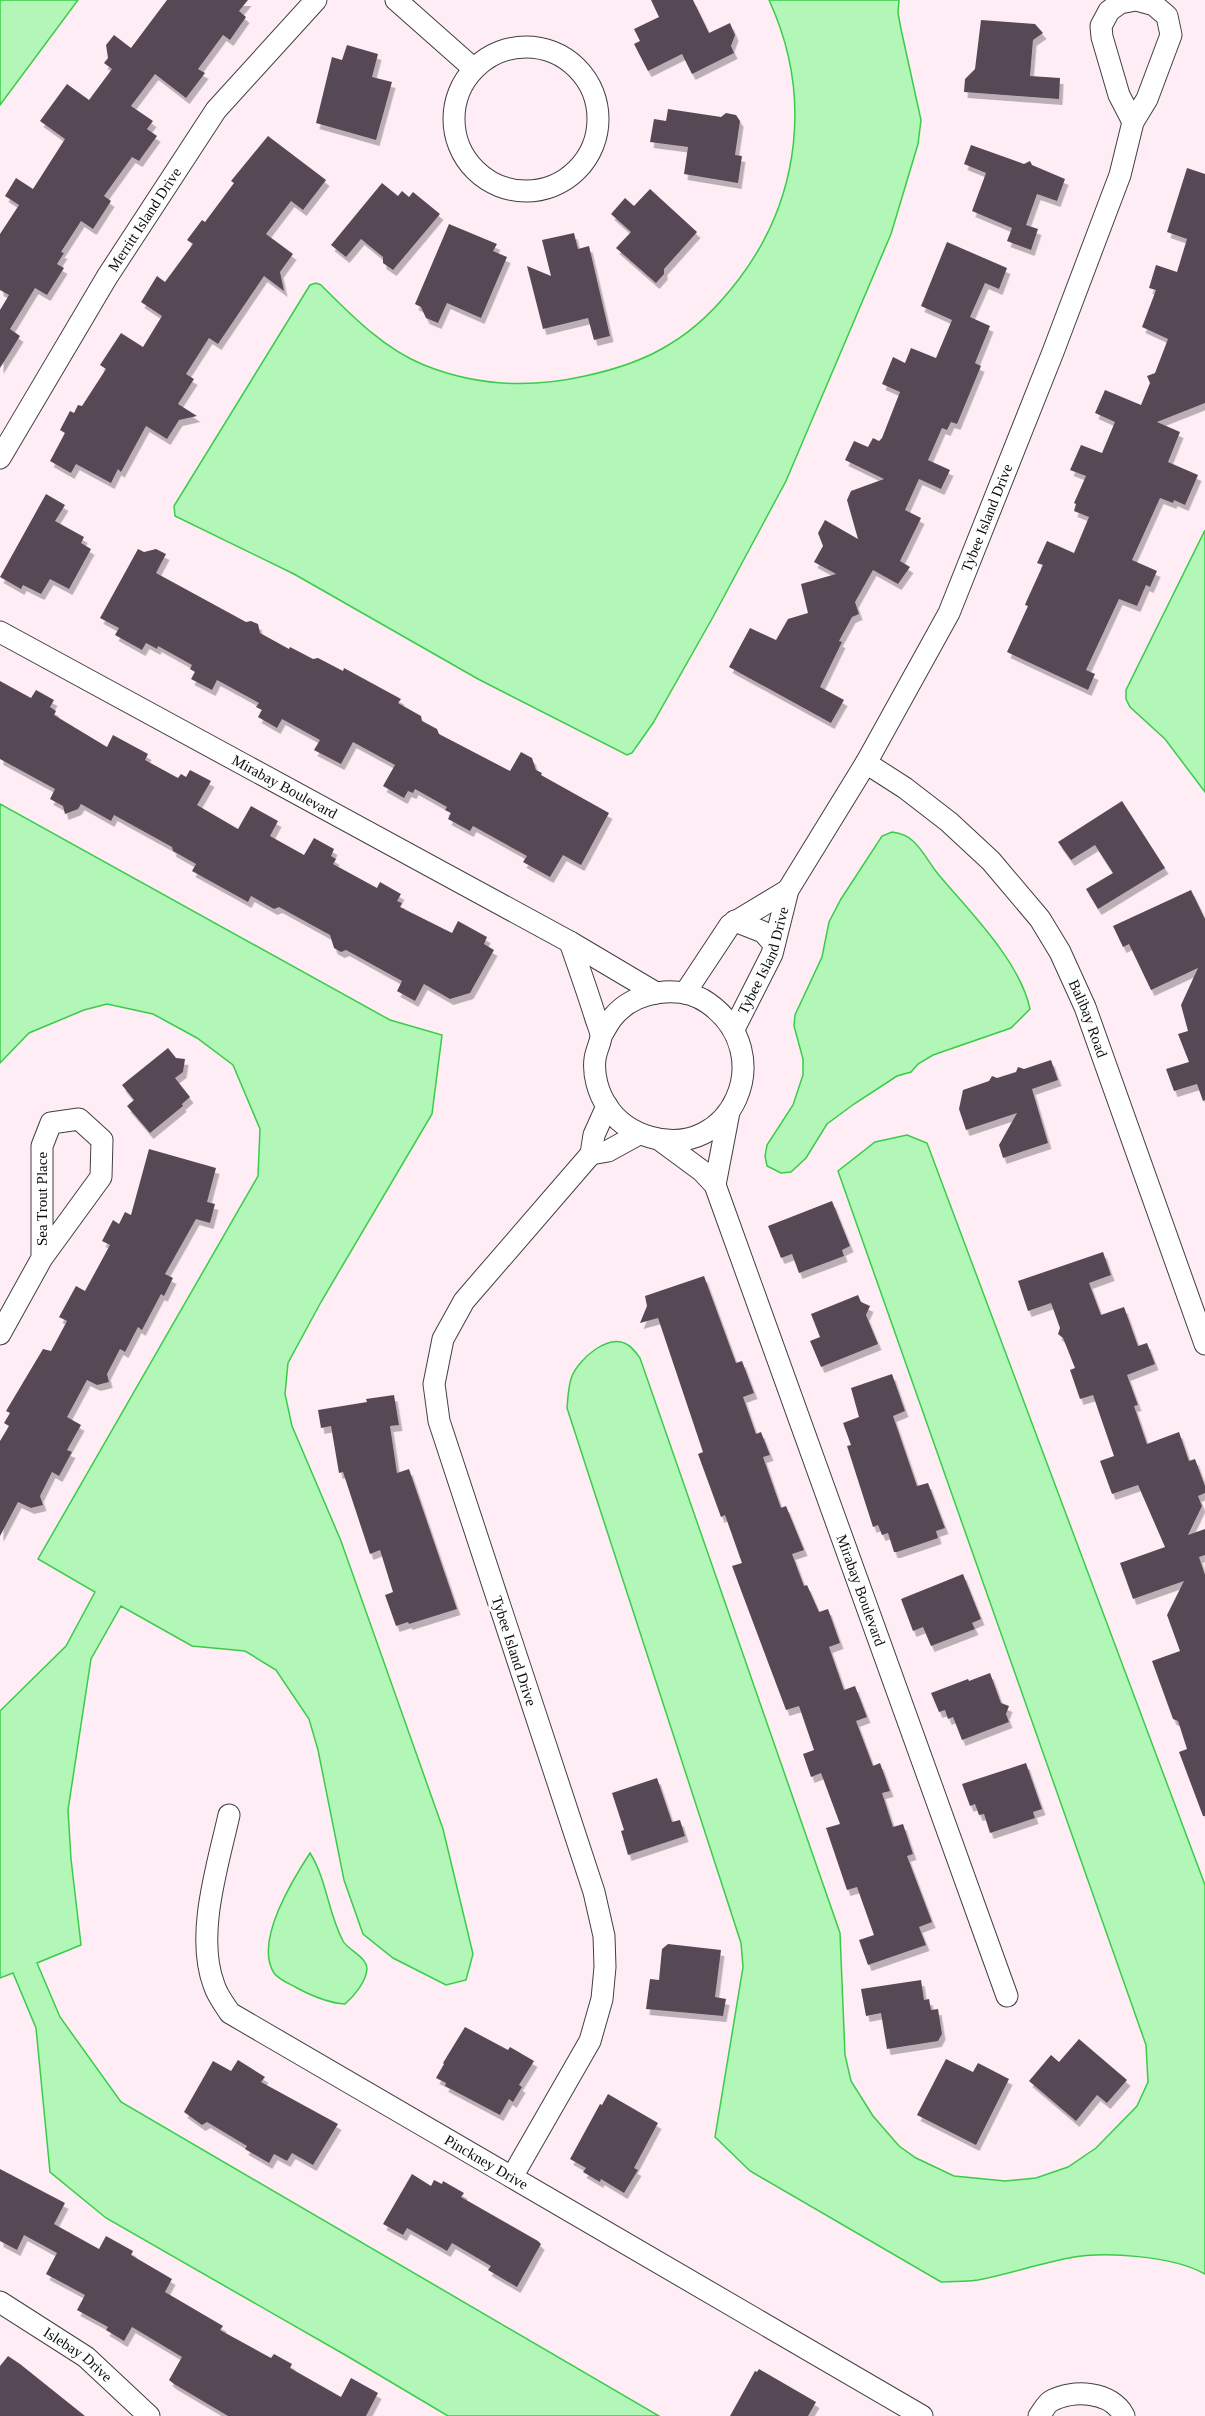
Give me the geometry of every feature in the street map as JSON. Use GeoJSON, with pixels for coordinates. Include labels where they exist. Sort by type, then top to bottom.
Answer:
{"type":"FeatureCollection","features":[{"type":"Feature","properties":{"kind":"street","name":"Merritt Island Drive"},"geometry":{"type":"LineString","coordinates":[[0,458],[107,277],[216,110],[316,0]]}},
{"type":"Feature","properties":{"kind":"street"},"geometry":{"type":"LineString","coordinates":[[396,0],[474,69]]}},
{"type":"Feature","properties":{"kind":"street","name":"Tybee Island Drive"},"geometry":{"type":"LineString","coordinates":[[734,1029],[771,954],[788,890],[866,763],[949,613],[1053,352],[1120,175],[1133,122],[1147,99],[1171,35],[1167,16],[1154,5],[1136,0],[1120,3],[1109,11],[1101,26],[1102,37],[1119,95],[1133,122]]}},
{"type":"Feature","properties":{"kind":"street"},"geometry":{"type":"LineString","coordinates":[[517,48],[542,49],[565,59],[583,76],[595,98],[598,122],[593,147],[580,168],[562,182],[541,190],[518,191],[496,185],[477,172],[463,154],[455,133],[454,110],[461,88],[474,69],[493,55],[517,48]]}},
{"type":"Feature","properties":{"kind":"street","name":"Mirabay Boulevard"},"geometry":{"type":"LineString","coordinates":[[0,632],[570,942],[656,993]]}},
{"type":"Feature","properties":{"kind":"street","name":"Balibay Road"},"geometry":{"type":"LineString","coordinates":[[866,763],[905,788],[950,822],[991,861],[1040,919],[1060,952],[1085,1006],[1205,1344]]}},
{"type":"Feature","properties":{"kind":"street","name":"Tybee Island Drive"},"geometry":{"type":"LineString","coordinates":[[685,993],[730,925],[788,890]]}},
{"type":"Feature","properties":{"kind":"street"},"geometry":{"type":"LineString","coordinates":[[735,921],[764,932],[774,944]]}},
{"type":"Feature","properties":{"kind":"street","name":"Mirabay Boulevard"},"geometry":{"type":"LineString","coordinates":[[570,942],[601,1036]]}},
{"type":"Feature","properties":{"kind":"street","name":"Mirabay Boulevard"},"geometry":{"type":"LineString","coordinates":[[715,1185],[729,1112],[740,1092],[744,1071],[742,1049],[734,1029],[721,1012],[705,1000],[685,993],[656,993],[633,1001],[614,1016],[601,1036],[595,1059],[597,1084],[607,1106],[621,1122],[639,1134],[660,1140],[686,1139],[710,1129],[729,1112]]}},
{"type":"Feature","properties":{"kind":"street","name":"Tybee Island Drive"},"geometry":{"type":"LineString","coordinates":[[512,2177],[590,2041],[602,1999],[605,1967],[604,1936],[586,1870],[439,1421],[434,1384],[443,1340],[464,1301],[591,1154],[594,1136],[607,1106]]}},
{"type":"Feature","properties":{"kind":"street","name":"Sea Trout Place"},"geometry":{"type":"LineString","coordinates":[[0,1334],[42,1258],[101,1178],[102,1140],[79,1119],[51,1123],[42,1146],[42,1258]]}},
{"type":"Feature","properties":{"kind":"street"},"geometry":{"type":"LineString","coordinates":[[591,1154],[608,1151],[639,1134]]}},
{"type":"Feature","properties":{"kind":"street","name":"Mirabay Boulevard"},"geometry":{"type":"LineString","coordinates":[[660,1140],[702,1171],[715,1185],[1007,1996]]}},
{"type":"Feature","properties":{"kind":"street","name":"Pinckney Drive"},"geometry":{"type":"LineString","coordinates":[[229,1815],[209,1908],[207,1957],[214,1986],[230,2013],[922,2416]]}},
{"type":"Feature","properties":{"kind":"street","name":"Islebay Drive"},"geometry":{"type":"LineString","coordinates":[[0,2302],[86,2357],[149,2416]]}},
{"type":"Feature","properties":{"kind":"street"},"geometry":{"type":"LineString","coordinates":[[1039,2416],[1049,2402],[1076,2392],[1107,2399],[1122,2411],[1124,2416]]}},
{"type":"Feature","properties":{"kind":"shaded area"},"geometry":{"type":"Polygon","coordinates":[[[0,0],[78,0],[0,105],[0,0]]]}},
{"type":"Feature","properties":{"kind":"shaded area"},"geometry":{"type":"Polygon","coordinates":[[[769,0],[899,0],[898,13],[921,120],[918,144],[891,234],[786,481],[653,723],[632,753],[627,755],[478,679],[294,574],[175,516],[174,506],[310,285],[316,283],[321,285],[382,341],[409,358],[444,372],[504,383],[545,382],[596,374],[640,360],[680,338],[699,323],[732,288],[760,247],[776,214],[787,179],[793,144],[795,108],[791,71],[783,35],[769,0]]]}},
{"type":"Feature","properties":{"kind":"shaded area"},"geometry":{"type":"Polygon","coordinates":[[[1205,530],[1205,792],[1165,739],[1130,707],[1126,699],[1126,690],[1205,530]]]}},
{"type":"Feature","properties":{"kind":"shaded area"},"geometry":{"type":"Polygon","coordinates":[[[0,804],[390,1020],[442,1035],[432,1114],[321,1302],[288,1363],[285,1394],[292,1426],[341,1541],[443,1829],[473,1954],[466,1980],[446,1985],[393,1958],[363,1934],[344,1880],[318,1750],[309,1719],[276,1670],[245,1651],[192,1646],[121,1606],[91,1659],[68,1810],[81,1945],[37,1963],[60,2017],[121,2102],[659,2416],[448,2416],[106,2218],[50,2172],[36,2028],[13,1973],[0,1978],[0,1711],[66,1646],[95,1592],[38,1559],[258,1176],[260,1129],[233,1065],[197,1038],[153,1014],[107,1004],[84,1010],[29,1033],[0,1063],[0,804]]]}},
{"type":"Feature","properties":{"kind":"shaded area"},"geometry":{"type":"Polygon","coordinates":[[[892,832],[906,836],[917,845],[938,874],[992,937],[1016,973],[1030,1009],[1011,1028],[933,1055],[918,1064],[911,1072],[897,1076],[854,1104],[827,1124],[806,1158],[791,1172],[781,1173],[767,1166],[765,1156],[767,1145],[793,1105],[803,1075],[803,1059],[794,1026],[795,1015],[822,957],[829,922],[841,899],[882,836],[892,832]]]}},
{"type":"Feature","properties":{"kind":"shaded area"},"geometry":{"type":"Polygon","coordinates":[[[907,1135],[927,1143],[1205,1885],[1205,2274],[1157,2259],[1101,2255],[1069,2258],[978,2280],[941,2282],[750,2171],[715,2137],[743,1967],[741,1943],[567,1408],[570,1384],[576,1369],[595,1349],[612,1342],[628,1345],[640,1358],[840,1933],[845,2055],[851,2081],[873,2116],[899,2146],[916,2158],[954,2176],[1005,2181],[1036,2178],[1068,2167],[1096,2148],[1137,2106],[1148,2082],[1146,2045],[838,1171],[875,1142],[907,1135]]]}},
{"type":"Feature","properties":{"kind":"shaded area"},"geometry":{"type":"Polygon","coordinates":[[[310,1853],[316,1863],[343,1941],[361,1957],[367,1969],[362,1984],[345,2004],[320,1999],[285,1982],[274,1973],[269,1960],[272,1928],[278,1911],[294,1878],[310,1853]]]}},
{"type":"Feature","properties":{"kind":"building"},"geometry":{"type":"Polygon","coordinates":[[[167,0],[248,0],[239,11],[246,17],[230,40],[223,35],[198,69],[205,73],[186,98],[155,74],[131,106],[153,121],[147,129],[157,136],[139,161],[132,157],[104,196],[111,201],[93,229],[81,221],[61,252],[64,253],[57,264],[64,268],[47,295],[35,288],[10,329],[20,336],[0,368],[0,310],[9,295],[0,290],[0,234],[19,205],[5,196],[16,178],[33,189],[65,139],[40,121],[67,84],[89,100],[112,69],[104,63],[108,58],[106,45],[114,35],[131,48],[167,0]]]}},
{"type":"Feature","properties":{"kind":"building"},"geometry":{"type":"Polygon","coordinates":[[[651,0],[693,0],[709,33],[730,23],[735,35],[731,46],[734,53],[692,74],[682,54],[648,71],[634,44],[640,41],[634,29],[659,17],[651,0]]]}},
{"type":"Feature","properties":{"kind":"building"},"geometry":{"type":"Polygon","coordinates":[[[981,20],[1035,24],[1043,33],[1033,40],[1030,76],[1060,78],[1059,99],[964,92],[965,79],[975,69],[981,20]]]}},
{"type":"Feature","properties":{"kind":"building"},"geometry":{"type":"Polygon","coordinates":[[[347,45],[378,54],[372,77],[392,82],[376,140],[316,123],[332,57],[342,60],[347,45]]]}},
{"type":"Feature","properties":{"kind":"building"},"geometry":{"type":"Polygon","coordinates":[[[668,109],[721,117],[726,113],[736,115],[740,121],[735,155],[742,156],[738,183],[684,174],[688,147],[650,142],[654,119],[666,121],[668,109]]]}},
{"type":"Feature","properties":{"kind":"building"},"geometry":{"type":"Polygon","coordinates":[[[268,136],[326,180],[303,210],[291,201],[266,234],[293,254],[280,272],[284,291],[264,276],[218,344],[209,338],[186,374],[194,379],[178,404],[197,416],[179,420],[167,439],[146,426],[121,472],[118,469],[111,483],[76,464],[71,473],[50,461],[65,433],[60,430],[70,411],[74,413],[78,405],[82,406],[106,369],[100,365],[121,333],[143,347],[162,316],[141,302],[157,276],[165,282],[193,244],[187,240],[202,220],[205,222],[234,183],[231,181],[268,136]]]}},
{"type":"Feature","properties":{"kind":"building"},"geometry":{"type":"Polygon","coordinates":[[[971,145],[1024,164],[1030,161],[1032,165],[1065,179],[1057,201],[1037,194],[1026,225],[1038,229],[1031,250],[1007,241],[1012,228],[972,211],[986,173],[964,164],[971,145]]]}},
{"type":"Feature","properties":{"kind":"building"},"geometry":{"type":"Polygon","coordinates":[[[1187,168],[1205,174],[1205,403],[1157,422],[1180,432],[1168,462],[1198,475],[1185,505],[1174,500],[1173,503],[1160,498],[1132,560],[1157,571],[1150,587],[1146,585],[1137,606],[1119,599],[1086,670],[1095,674],[1088,690],[1007,652],[1028,606],[1025,605],[1043,565],[1037,563],[1047,541],[1074,553],[1089,517],[1074,511],[1076,504],[1074,503],[1086,476],[1070,470],[1081,445],[1102,453],[1115,422],[1095,413],[1105,390],[1141,405],[1150,383],[1147,376],[1155,373],[1168,339],[1142,327],[1156,290],[1149,288],[1156,265],[1177,272],[1187,239],[1167,232],[1187,168]]]}},
{"type":"Feature","properties":{"kind":"building"},"geometry":{"type":"Polygon","coordinates":[[[382,183],[398,196],[402,191],[409,197],[413,192],[440,214],[393,270],[383,263],[383,257],[361,239],[346,257],[331,245],[382,183]]]}},
{"type":"Feature","properties":{"kind":"building"},"geometry":{"type":"Polygon","coordinates":[[[650,189],[697,232],[664,269],[664,274],[656,283],[616,248],[631,232],[611,214],[625,198],[634,206],[650,189]]]}},
{"type":"Feature","properties":{"kind":"building"},"geometry":{"type":"Polygon","coordinates":[[[449,224],[497,244],[493,251],[507,257],[481,318],[447,303],[438,323],[426,318],[421,307],[415,304],[449,224]]]}},
{"type":"Feature","properties":{"kind":"building"},"geometry":{"type":"Polygon","coordinates":[[[574,233],[578,249],[589,246],[610,336],[594,340],[588,318],[543,329],[527,266],[551,276],[542,240],[574,233]]]}},
{"type":"Feature","properties":{"kind":"building"},"geometry":{"type":"Polygon","coordinates":[[[947,242],[1007,268],[999,289],[985,283],[970,317],[990,326],[975,363],[981,366],[957,424],[951,422],[947,430],[942,428],[928,460],[950,470],[941,489],[919,479],[905,510],[921,518],[900,561],[910,567],[898,584],[873,570],[855,602],[859,614],[852,617],[839,641],[842,642],[820,687],[844,700],[831,723],[729,667],[750,628],[776,640],[788,619],[808,613],[801,584],[836,574],[814,562],[823,546],[818,533],[825,520],[858,539],[847,500],[851,491],[884,479],[845,460],[854,441],[868,447],[873,438],[879,441],[882,438],[900,392],[882,384],[893,357],[905,363],[911,348],[936,358],[952,320],[921,306],[947,242]]]}},
{"type":"Feature","properties":{"kind":"building"},"geometry":{"type":"Polygon","coordinates":[[[46,494],[65,505],[55,521],[84,537],[81,543],[91,549],[69,589],[50,579],[41,594],[23,585],[21,589],[0,577],[46,494]]]}},
{"type":"Feature","properties":{"kind":"building"},"geometry":{"type":"Polygon","coordinates":[[[138,549],[144,552],[156,549],[166,554],[156,573],[246,622],[251,621],[258,624],[260,633],[289,649],[290,647],[313,659],[318,658],[343,671],[344,668],[401,699],[398,703],[421,716],[422,721],[437,729],[439,734],[510,771],[521,752],[532,758],[536,770],[542,773],[541,775],[609,813],[581,865],[563,855],[550,877],[523,862],[527,856],[473,826],[470,831],[448,819],[451,813],[445,810],[447,807],[415,789],[413,793],[408,791],[404,798],[383,786],[395,765],[353,742],[341,764],[314,750],[320,740],[282,719],[277,728],[258,717],[262,710],[256,707],[259,703],[217,680],[212,690],[191,679],[195,672],[190,669],[192,665],[158,646],[157,649],[146,643],[142,650],[115,635],[119,628],[100,618],[138,549]]]}},
{"type":"Feature","properties":{"kind":"building"},"geometry":{"type":"Polygon","coordinates":[[[0,681],[31,698],[36,690],[54,700],[50,707],[56,711],[54,715],[107,747],[113,735],[148,754],[145,760],[178,778],[181,774],[186,777],[190,770],[211,781],[197,805],[238,829],[251,806],[278,821],[270,836],[304,855],[314,838],[334,849],[331,856],[336,859],[333,864],[377,888],[380,882],[401,894],[397,901],[402,903],[400,907],[452,933],[458,921],[487,937],[484,944],[494,950],[470,993],[450,999],[424,984],[415,1001],[397,991],[402,981],[346,950],[341,952],[334,948],[330,935],[279,907],[274,909],[251,896],[248,902],[192,871],[196,864],[173,851],[172,847],[114,815],[111,821],[81,804],[78,809],[65,814],[63,806],[50,799],[55,789],[0,759],[0,681]]]}},
{"type":"Feature","properties":{"kind":"building"},"geometry":{"type":"Polygon","coordinates":[[[1122,801],[1165,868],[1098,909],[1086,889],[1113,873],[1095,845],[1071,860],[1058,842],[1122,801]]]}},
{"type":"Feature","properties":{"kind":"building"},"geometry":{"type":"Polygon","coordinates":[[[1191,890],[1205,919],[1205,1100],[1203,1101],[1197,1084],[1174,1091],[1166,1069],[1189,1062],[1178,1034],[1188,1031],[1181,1005],[1198,968],[1151,990],[1129,944],[1123,947],[1113,926],[1191,890]]]}},
{"type":"Feature","properties":{"kind":"building"},"geometry":{"type":"Polygon","coordinates":[[[168,1048],[176,1058],[185,1059],[183,1072],[175,1078],[190,1097],[182,1104],[183,1106],[150,1133],[127,1106],[134,1100],[122,1085],[168,1048]]]}},
{"type":"Feature","properties":{"kind":"building"},"geometry":{"type":"Polygon","coordinates":[[[1051,1060],[1058,1080],[1032,1089],[1048,1143],[1003,1158],[999,1145],[1017,1113],[966,1130],[959,1109],[963,1090],[989,1081],[992,1076],[997,1078],[1016,1072],[1018,1067],[1024,1069],[1051,1060]]]}},
{"type":"Feature","properties":{"kind":"building"},"geometry":{"type":"Polygon","coordinates":[[[149,1149],[216,1168],[207,1202],[215,1204],[210,1223],[196,1219],[165,1274],[173,1278],[164,1296],[161,1294],[142,1330],[138,1327],[125,1352],[120,1349],[107,1374],[109,1382],[97,1385],[87,1380],[67,1417],[81,1425],[67,1450],[72,1452],[59,1476],[52,1472],[40,1496],[43,1505],[31,1508],[18,1502],[0,1536],[0,1441],[9,1426],[4,1423],[10,1413],[6,1411],[43,1349],[51,1351],[67,1321],[59,1317],[76,1286],[85,1291],[110,1245],[102,1241],[113,1220],[119,1224],[125,1212],[131,1215],[149,1149]]]}},
{"type":"Feature","properties":{"kind":"building"},"geometry":{"type":"Polygon","coordinates":[[[832,1201],[850,1246],[842,1250],[844,1256],[799,1273],[792,1254],[781,1258],[768,1226],[832,1201]]]}},
{"type":"Feature","properties":{"kind":"building"},"geometry":{"type":"Polygon","coordinates":[[[1103,1252],[1111,1275],[1089,1283],[1101,1315],[1124,1307],[1138,1346],[1147,1343],[1155,1364],[1127,1375],[1138,1405],[1134,1406],[1147,1444],[1179,1432],[1189,1461],[1195,1459],[1205,1486],[1205,1493],[1198,1496],[1202,1506],[1188,1535],[1205,1529],[1205,1555],[1199,1557],[1205,1575],[1205,1816],[1203,1816],[1179,1752],[1187,1749],[1178,1721],[1173,1719],[1152,1661],[1180,1651],[1167,1615],[1184,1581],[1133,1599],[1120,1563],[1165,1547],[1138,1485],[1112,1494],[1100,1461],[1114,1456],[1093,1395],[1080,1399],[1070,1370],[1075,1368],[1063,1338],[1058,1334],[1060,1328],[1051,1303],[1028,1311],[1018,1281],[1103,1252]]]}},
{"type":"Feature","properties":{"kind":"building"},"geometry":{"type":"Polygon","coordinates":[[[704,1276],[736,1363],[742,1361],[754,1393],[743,1397],[756,1434],[761,1432],[770,1455],[763,1457],[781,1508],[786,1506],[804,1550],[792,1554],[804,1586],[807,1585],[819,1612],[828,1609],[840,1643],[829,1647],[844,1690],[855,1686],[867,1717],[856,1721],[873,1766],[880,1763],[890,1791],[882,1793],[893,1827],[903,1824],[913,1854],[907,1856],[932,1922],[919,1927],[926,1945],[868,1965],[859,1940],[874,1935],[857,1887],[847,1890],[826,1828],[840,1824],[821,1773],[811,1777],[803,1754],[814,1750],[799,1706],[786,1710],[732,1566],[742,1563],[725,1515],[721,1517],[698,1454],[703,1452],[658,1318],[640,1323],[647,1306],[645,1296],[704,1276]]]}},
{"type":"Feature","properties":{"kind":"building"},"geometry":{"type":"Polygon","coordinates":[[[858,1295],[861,1302],[870,1306],[866,1315],[878,1344],[821,1367],[810,1341],[820,1337],[811,1314],[858,1295]]]}},
{"type":"Feature","properties":{"kind":"building"},"geometry":{"type":"Polygon","coordinates":[[[892,1374],[905,1411],[893,1416],[917,1486],[928,1483],[945,1528],[936,1531],[938,1538],[897,1552],[894,1552],[888,1533],[882,1535],[878,1525],[873,1527],[847,1446],[851,1445],[843,1423],[859,1417],[851,1388],[892,1374]]]}},
{"type":"Feature","properties":{"kind":"building"},"geometry":{"type":"Polygon","coordinates":[[[394,1395],[399,1425],[390,1426],[397,1473],[409,1469],[457,1609],[396,1626],[385,1595],[393,1592],[380,1550],[370,1554],[343,1472],[339,1473],[331,1426],[321,1428],[318,1410],[394,1395]]]}},
{"type":"Feature","properties":{"kind":"building"},"geometry":{"type":"Polygon","coordinates":[[[963,1574],[981,1619],[972,1623],[975,1629],[931,1646],[923,1627],[913,1631],[901,1599],[963,1574]]]}},
{"type":"Feature","properties":{"kind":"building"},"geometry":{"type":"Polygon","coordinates":[[[990,1673],[1001,1703],[1009,1706],[1006,1714],[1009,1722],[962,1740],[953,1717],[948,1719],[945,1710],[939,1712],[931,1693],[990,1673]]]}},
{"type":"Feature","properties":{"kind":"building"},"geometry":{"type":"Polygon","coordinates":[[[1026,1763],[1042,1809],[1033,1812],[1035,1818],[990,1833],[984,1814],[979,1815],[975,1804],[970,1806],[962,1784],[1026,1763]]]}},
{"type":"Feature","properties":{"kind":"building"},"geometry":{"type":"Polygon","coordinates":[[[657,1778],[672,1822],[680,1820],[685,1836],[628,1855],[621,1831],[624,1830],[612,1793],[657,1778]]]}},
{"type":"Feature","properties":{"kind":"building"},"geometry":{"type":"Polygon","coordinates":[[[668,1944],[721,1950],[715,1997],[726,1999],[723,2016],[646,2009],[650,1979],[659,1980],[662,1949],[668,1944]]]}},
{"type":"Feature","properties":{"kind":"building"},"geometry":{"type":"Polygon","coordinates":[[[921,1980],[924,2000],[929,1999],[931,2010],[938,2009],[942,2034],[938,2041],[887,2049],[881,2013],[866,2016],[861,1989],[921,1980]]]}},
{"type":"Feature","properties":{"kind":"building"},"geometry":{"type":"Polygon","coordinates":[[[465,2027],[508,2050],[510,2047],[534,2061],[519,2085],[522,2087],[513,2102],[509,2099],[500,2115],[445,2086],[446,2083],[436,2078],[465,2027]]]}},
{"type":"Feature","properties":{"kind":"building"},"geometry":{"type":"Polygon","coordinates":[[[1079,2039],[1127,2080],[1107,2103],[1097,2095],[1076,2121],[1029,2081],[1051,2055],[1059,2062],[1079,2039]]]}},
{"type":"Feature","properties":{"kind":"building"},"geometry":{"type":"Polygon","coordinates":[[[946,2059],[973,2072],[978,2063],[1009,2079],[976,2145],[917,2115],[946,2059]]]}},
{"type":"Feature","properties":{"kind":"building"},"geometry":{"type":"Polygon","coordinates":[[[238,2060],[265,2077],[261,2082],[338,2124],[313,2165],[292,2153],[287,2161],[274,2154],[269,2163],[245,2149],[247,2146],[207,2122],[202,2125],[184,2112],[213,2061],[231,2071],[238,2060]]]}},
{"type":"Feature","properties":{"kind":"building"},"geometry":{"type":"Polygon","coordinates":[[[608,2094],[658,2123],[634,2168],[638,2170],[624,2193],[601,2179],[600,2182],[583,2172],[586,2168],[570,2159],[600,2104],[602,2105],[608,2094]]]}},
{"type":"Feature","properties":{"kind":"building"},"geometry":{"type":"Polygon","coordinates":[[[0,2169],[65,2203],[54,2224],[99,2249],[106,2236],[133,2251],[131,2255],[172,2279],[165,2292],[223,2326],[220,2330],[271,2358],[274,2354],[292,2364],[290,2368],[341,2397],[351,2378],[378,2393],[366,2416],[228,2416],[174,2384],[169,2380],[182,2357],[132,2327],[124,2341],[106,2330],[108,2327],[77,2310],[85,2295],[46,2274],[57,2253],[24,2235],[17,2250],[0,2241],[0,2169]]]}},
{"type":"Feature","properties":{"kind":"building"},"geometry":{"type":"Polygon","coordinates":[[[412,2174],[431,2186],[434,2180],[442,2184],[443,2181],[464,2193],[461,2197],[541,2244],[517,2287],[488,2270],[491,2266],[452,2243],[447,2251],[407,2228],[403,2235],[383,2224],[412,2174]]]}},
{"type":"Feature","properties":{"kind":"building"},"geometry":{"type":"Polygon","coordinates":[[[8,2356],[85,2416],[0,2416],[0,2366],[8,2356]]]}},
{"type":"Feature","properties":{"kind":"building"},"geometry":{"type":"Polygon","coordinates":[[[759,2369],[816,2402],[808,2416],[730,2416],[755,2371],[759,2369]]]}}]}
